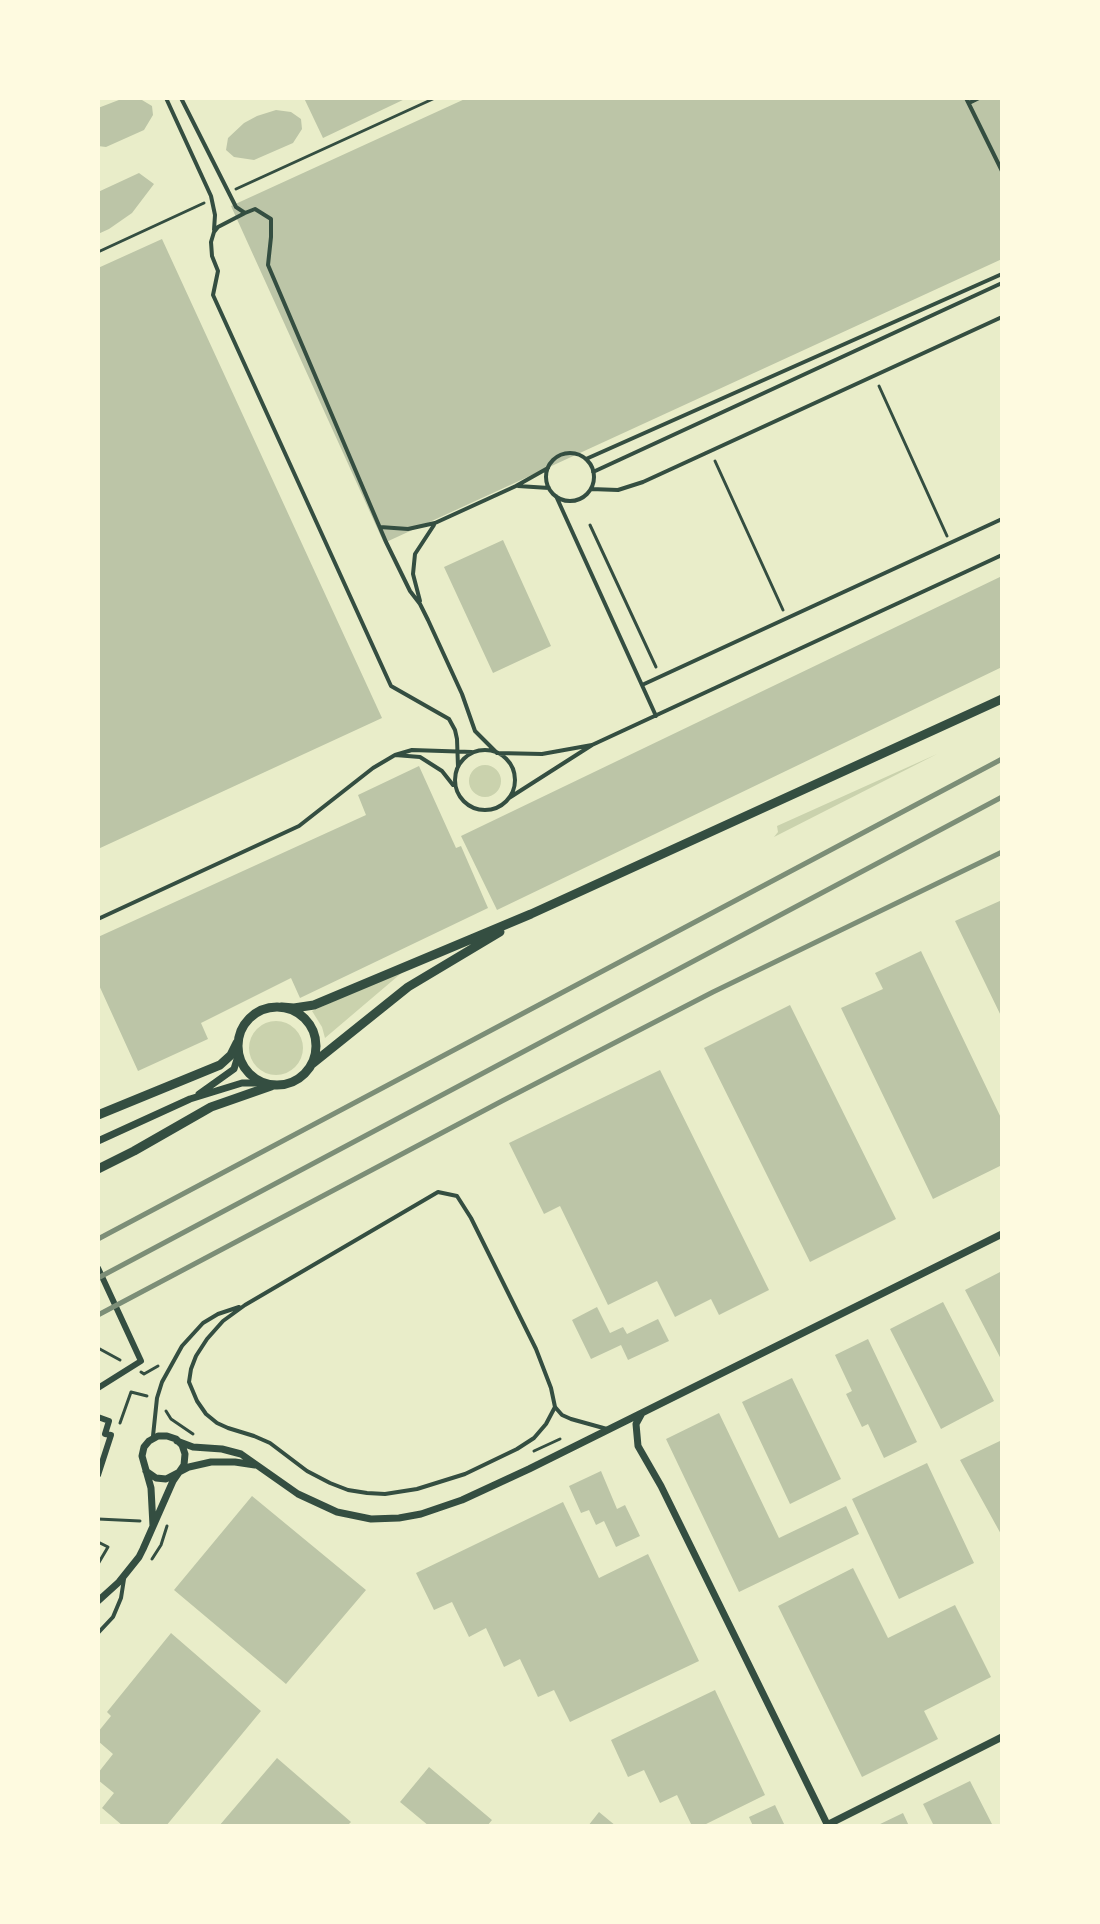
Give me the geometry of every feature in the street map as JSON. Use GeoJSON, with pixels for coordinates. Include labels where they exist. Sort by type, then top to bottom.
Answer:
{"type":"FeatureCollection","features":[{"type":"Feature","properties":{"kind":"street"},"geometry":{"type":"LineString","coordinates":[[98,1115],[220,1065],[231,1055],[247,1020],[257,1012],[270,1007],[314,1005],[531,914],[1002,699]]}},
{"type":"Feature","properties":{"kind":"street"},"geometry":{"type":"LineString","coordinates":[[98,1169],[211,1107],[296,1080],[408,987],[531,914]]}},
{"type":"Feature","properties":{"kind":"street"},"geometry":{"type":"LineString","coordinates":[[282,1007],[295,1011],[310,1024],[316,1044],[312,1064]]}},
{"type":"Feature","properties":{"kind":"street"},"geometry":{"type":"LineString","coordinates":[[237,1043],[241,1063],[249,1074],[262,1083]]}},
{"type":"Feature","properties":{"kind":"street"},"geometry":{"type":"LineString","coordinates":[[190,1099],[234,1069],[238,1056]]}},
{"type":"Feature","properties":{"kind":"street"},"geometry":{"type":"LineString","coordinates":[[98,1141],[190,1099],[242,1083],[274,1085]]}},
{"type":"Feature","properties":{"kind":"street"},"geometry":{"type":"LineString","coordinates":[[153,1526],[151,1488],[142,1454],[148,1442],[162,1436],[193,1447],[236,1452],[298,1494],[347,1515],[371,1519],[399,1518],[434,1511],[642,1413],[1002,1234]]}},
{"type":"Feature","properties":{"kind":"street"},"geometry":{"type":"LineString","coordinates":[[98,1268],[141,1361],[98,1388]]}},
{"type":"Feature","properties":{"kind":"street"},"geometry":{"type":"LineString","coordinates":[[642,1413],[636,1424],[638,1446],[668,1500],[827,1825],[1002,1737]]}},
{"type":"Feature","properties":{"kind":"street"},"geometry":{"type":"LineString","coordinates":[[98,1417],[109,1421],[105,1434],[111,1435],[98,1475]]}},
{"type":"Feature","properties":{"kind":"street"},"geometry":{"type":"LineString","coordinates":[[98,1601],[124,1575],[143,1549],[183,1467],[185,1456],[177,1441]]}},
{"type":"Feature","properties":{"kind":"street"},"geometry":{"type":"LineString","coordinates":[[144,1466],[149,1474],[170,1478],[189,1467],[211,1462],[257,1465]]}},
{"type":"Feature","properties":{"kind":"lane"},"geometry":{"type":"LineString","coordinates":[[166,98],[212,200],[215,215],[212,256],[218,271],[213,295],[391,686],[449,719],[455,730],[458,767]]}},
{"type":"Feature","properties":{"kind":"lane"},"geometry":{"type":"LineString","coordinates":[[181,98],[236,207],[245,213]]}},
{"type":"Feature","properties":{"kind":"lane"},"geometry":{"type":"LineString","coordinates":[[979,98],[967,100],[1002,171]]}},
{"type":"Feature","properties":{"kind":"lane"},"geometry":{"type":"LineString","coordinates":[[214,232],[218,227],[255,209],[271,219],[268,265],[380,527],[410,591],[420,604]]}},
{"type":"Feature","properties":{"kind":"lane"},"geometry":{"type":"LineString","coordinates":[[586,459],[1002,274]]}},
{"type":"Feature","properties":{"kind":"lane"},"geometry":{"type":"LineString","coordinates":[[593,472],[1002,283]]}},
{"type":"Feature","properties":{"kind":"lane"},"geometry":{"type":"LineString","coordinates":[[591,489],[618,490],[630,486],[1002,317]]}},
{"type":"Feature","properties":{"kind":"lane"},"geometry":{"type":"LineString","coordinates":[[556,496],[572,501],[583,497],[591,489],[593,472],[586,459],[578,454],[561,455],[548,468],[546,479],[656,717]]}},
{"type":"Feature","properties":{"kind":"lane"},"geometry":{"type":"LineString","coordinates":[[380,527],[408,529],[435,523],[548,468]]}},
{"type":"Feature","properties":{"kind":"lane"},"geometry":{"type":"LineString","coordinates":[[516,486],[549,488]]}},
{"type":"Feature","properties":{"kind":"lane"},"geometry":{"type":"LineString","coordinates":[[642,685],[1002,519]]}},
{"type":"Feature","properties":{"kind":"lane"},"geometry":{"type":"LineString","coordinates":[[435,523],[415,554],[413,574],[420,604],[462,694],[475,731],[497,753],[542,754],[592,745]]}},
{"type":"Feature","properties":{"kind":"lane"},"geometry":{"type":"LineString","coordinates":[[395,755],[412,755],[429,762],[442,771],[464,802],[472,808],[492,809],[592,745],[1002,555]]}},
{"type":"Feature","properties":{"kind":"lane"},"geometry":{"type":"LineString","coordinates":[[98,919],[288,832],[395,755],[412,750],[497,753],[506,758],[513,771],[513,789],[509,798]]}},
{"type":"Feature","properties":{"kind":"lane"},"geometry":{"type":"LineString","coordinates":[[458,794],[455,774],[462,760],[475,752]]}},
{"type":"Feature","properties":{"kind":"lane"},"geometry":{"type":"LineString","coordinates":[[555,1407],[534,1438],[465,1474],[433,1486],[399,1493],[367,1493],[330,1483],[307,1471],[276,1447],[217,1423],[197,1401],[189,1382],[196,1356],[214,1330],[245,1305],[438,1192],[457,1196],[471,1218],[531,1338],[551,1388],[555,1407],[566,1417],[607,1429]]}},
{"type":"Feature","properties":{"kind":"lane"},"geometry":{"type":"LineString","coordinates":[[148,1442],[155,1431],[156,1406],[162,1382],[182,1346],[203,1323],[245,1305]]}},
{"type":"Feature","properties":{"kind":"lane"},"geometry":{"type":"LineString","coordinates":[[98,1633],[113,1617],[121,1598],[124,1575]]}},
{"type":"Feature","properties":{"kind":"path"},"geometry":{"type":"LineString","coordinates":[[228,192],[435,98]]}},
{"type":"Feature","properties":{"kind":"path"},"geometry":{"type":"LineString","coordinates":[[98,252],[212,200]]}},
{"type":"Feature","properties":{"kind":"path"},"geometry":{"type":"LineString","coordinates":[[874,376],[950,543]]}},
{"type":"Feature","properties":{"kind":"path"},"geometry":{"type":"LineString","coordinates":[[711,451],[787,617]]}},
{"type":"Feature","properties":{"kind":"path"},"geometry":{"type":"LineString","coordinates":[[590,525],[661,677]]}},
{"type":"Feature","properties":{"kind":"path"},"geometry":{"type":"LineString","coordinates":[[166,1406],[167,1416],[199,1438]]}},
{"type":"Feature","properties":{"kind":"path"},"geometry":{"type":"LineString","coordinates":[[534,1451],[560,1439]]}},
{"type":"Feature","properties":{"kind":"path"},"geometry":{"type":"LineString","coordinates":[[98,1519],[140,1521]]}},
{"type":"Feature","properties":{"kind":"path"},"geometry":{"type":"LineString","coordinates":[[98,1542],[108,1547],[98,1564]]}},
{"type":"Feature","properties":{"kind":"green space"},"geometry":{"type":"Polygon","coordinates":[[[937,754],[774,837],[778,832],[777,826],[937,754]]]}},
{"type":"Feature","properties":{"kind":"green space"},"geometry":{"type":"Polygon","coordinates":[[[485,765],[497,769],[501,781],[497,793],[485,797],[473,793],[469,781],[473,769],[485,765]]]}},
{"type":"Feature","properties":{"kind":"green space"},"geometry":{"type":"Polygon","coordinates":[[[405,970],[325,1038],[312,1011],[405,970]]]}},
{"type":"Feature","properties":{"kind":"green space"},"geometry":{"type":"Polygon","coordinates":[[[276,1021],[295,1029],[303,1048],[295,1067],[276,1075],[257,1067],[249,1048],[257,1029],[276,1021]]]}},
{"type":"Feature","properties":{"kind":"building"},"geometry":{"type":"Polygon","coordinates":[[[124,98],[142,100],[152,106],[153,115],[144,130],[106,147],[98,146],[98,108],[124,98]]]}},
{"type":"Feature","properties":{"kind":"building"},"geometry":{"type":"Polygon","coordinates":[[[304,98],[407,98],[323,138],[304,98]]]}},
{"type":"Feature","properties":{"kind":"building"},"geometry":{"type":"Polygon","coordinates":[[[467,98],[1002,98],[1002,259],[384,543],[231,206],[467,98]]]}},
{"type":"Feature","properties":{"kind":"building"},"geometry":{"type":"Polygon","coordinates":[[[276,110],[291,112],[301,119],[302,129],[293,143],[254,160],[234,157],[226,150],[228,138],[244,123],[276,110]]]}},
{"type":"Feature","properties":{"kind":"building"},"geometry":{"type":"Polygon","coordinates":[[[139,173],[154,184],[132,213],[98,234],[98,192],[139,173]]]}},
{"type":"Feature","properties":{"kind":"building"},"geometry":{"type":"Polygon","coordinates":[[[162,239],[382,718],[98,849],[98,268],[162,239]]]}},
{"type":"Feature","properties":{"kind":"building"},"geometry":{"type":"Polygon","coordinates":[[[503,540],[551,646],[493,673],[444,567],[503,540]]]}},
{"type":"Feature","properties":{"kind":"building"},"geometry":{"type":"Polygon","coordinates":[[[1002,576],[1002,667],[497,910],[461,836],[1002,576]]]}},
{"type":"Feature","properties":{"kind":"building"},"geometry":{"type":"Polygon","coordinates":[[[419,766],[456,848],[461,846],[488,908],[300,998],[291,978],[201,1023],[208,1039],[138,1071],[98,983],[98,937],[366,815],[358,795],[419,766]]]}},
{"type":"Feature","properties":{"kind":"building"},"geometry":{"type":"Polygon","coordinates":[[[1002,900],[1002,1018],[955,921],[1002,900]]]}},
{"type":"Feature","properties":{"kind":"building"},"geometry":{"type":"Polygon","coordinates":[[[921,951],[1002,1120],[1002,1165],[933,1199],[841,1008],[883,989],[875,973],[921,951]]]}},
{"type":"Feature","properties":{"kind":"building"},"geometry":{"type":"Polygon","coordinates":[[[790,1005],[896,1219],[810,1262],[704,1048],[790,1005]]]}},
{"type":"Feature","properties":{"kind":"building"},"geometry":{"type":"Polygon","coordinates":[[[660,1070],[769,1290],[719,1315],[711,1299],[675,1317],[657,1281],[608,1305],[560,1206],[544,1214],[509,1143],[660,1070]]]}},
{"type":"Feature","properties":{"kind":"building"},"geometry":{"type":"Polygon","coordinates":[[[1002,1271],[1002,1361],[965,1290],[1002,1271]]]}},
{"type":"Feature","properties":{"kind":"building"},"geometry":{"type":"Polygon","coordinates":[[[943,1302],[994,1401],[941,1429],[890,1329],[943,1302]]]}},
{"type":"Feature","properties":{"kind":"building"},"geometry":{"type":"Polygon","coordinates":[[[597,1307],[610,1333],[623,1327],[627,1334],[658,1319],[669,1341],[628,1360],[621,1345],[591,1359],[572,1320],[597,1307]]]}},
{"type":"Feature","properties":{"kind":"building"},"geometry":{"type":"Polygon","coordinates":[[[868,1339],[917,1442],[884,1458],[868,1424],[862,1427],[846,1394],[852,1391],[835,1355],[868,1339]]]}},
{"type":"Feature","properties":{"kind":"building"},"geometry":{"type":"Polygon","coordinates":[[[792,1378],[841,1479],[790,1504],[742,1402],[792,1378]]]}},
{"type":"Feature","properties":{"kind":"building"},"geometry":{"type":"Polygon","coordinates":[[[719,1413],[779,1538],[846,1506],[859,1534],[739,1592],[666,1439],[719,1413]]]}},
{"type":"Feature","properties":{"kind":"building"},"geometry":{"type":"Polygon","coordinates":[[[1002,1440],[1002,1536],[960,1460],[1002,1440]]]}},
{"type":"Feature","properties":{"kind":"building"},"geometry":{"type":"Polygon","coordinates":[[[927,1463],[974,1563],[899,1599],[852,1499],[927,1463]]]}},
{"type":"Feature","properties":{"kind":"building"},"geometry":{"type":"Polygon","coordinates":[[[601,1471],[617,1509],[625,1505],[640,1536],[616,1547],[604,1521],[596,1525],[589,1510],[581,1513],[569,1486],[601,1471]]]}},
{"type":"Feature","properties":{"kind":"building"},"geometry":{"type":"Polygon","coordinates":[[[252,1496],[366,1590],[286,1684],[174,1590],[252,1496]]]}},
{"type":"Feature","properties":{"kind":"building"},"geometry":{"type":"Polygon","coordinates":[[[563,1502],[599,1578],[648,1554],[699,1661],[570,1722],[554,1690],[538,1697],[520,1659],[504,1667],[486,1628],[469,1637],[452,1602],[434,1610],[416,1573],[563,1502]]]}},
{"type":"Feature","properties":{"kind":"building"},"geometry":{"type":"Polygon","coordinates":[[[853,1568],[888,1638],[955,1605],[991,1677],[924,1711],[938,1739],[862,1777],[778,1606],[853,1568]]]}},
{"type":"Feature","properties":{"kind":"building"},"geometry":{"type":"Polygon","coordinates":[[[171,1633],[261,1711],[166,1826],[123,1826],[102,1808],[114,1793],[98,1780],[98,1773],[113,1754],[98,1741],[98,1732],[111,1716],[107,1712],[171,1633]]]}},
{"type":"Feature","properties":{"kind":"building"},"geometry":{"type":"Polygon","coordinates":[[[715,1690],[765,1795],[702,1826],[692,1826],[677,1795],[660,1803],[644,1770],[628,1777],[611,1740],[715,1690]]]}},
{"type":"Feature","properties":{"kind":"building"},"geometry":{"type":"Polygon","coordinates":[[[277,1758],[351,1822],[347,1826],[219,1826],[277,1758]]]}},
{"type":"Feature","properties":{"kind":"building"},"geometry":{"type":"Polygon","coordinates":[[[429,1767],[492,1820],[487,1826],[429,1826],[400,1802],[429,1767]]]}},
{"type":"Feature","properties":{"kind":"building"},"geometry":{"type":"Polygon","coordinates":[[[970,1781],[993,1826],[934,1826],[923,1804],[970,1781]]]}},
{"type":"Feature","properties":{"kind":"building"},"geometry":{"type":"Polygon","coordinates":[[[775,1805],[785,1826],[753,1826],[749,1817],[775,1805]]]}},
{"type":"Feature","properties":{"kind":"building"},"geometry":{"type":"Polygon","coordinates":[[[599,1812],[616,1826],[588,1826],[599,1812]]]}},
{"type":"Feature","properties":{"kind":"building"},"geometry":{"type":"Polygon","coordinates":[[[903,1813],[909,1826],[876,1826],[903,1813]]]}},
{"type":"Feature","properties":{"kind":"railway"},"geometry":{"type":"LineString","coordinates":[[98,1239],[1002,759]]}},
{"type":"Feature","properties":{"kind":"railway"},"geometry":{"type":"LineString","coordinates":[[98,1278],[1002,797]]}},
{"type":"Feature","properties":{"kind":"railway"},"geometry":{"type":"LineString","coordinates":[[98,1315],[713,992],[1002,852]]}}]}
